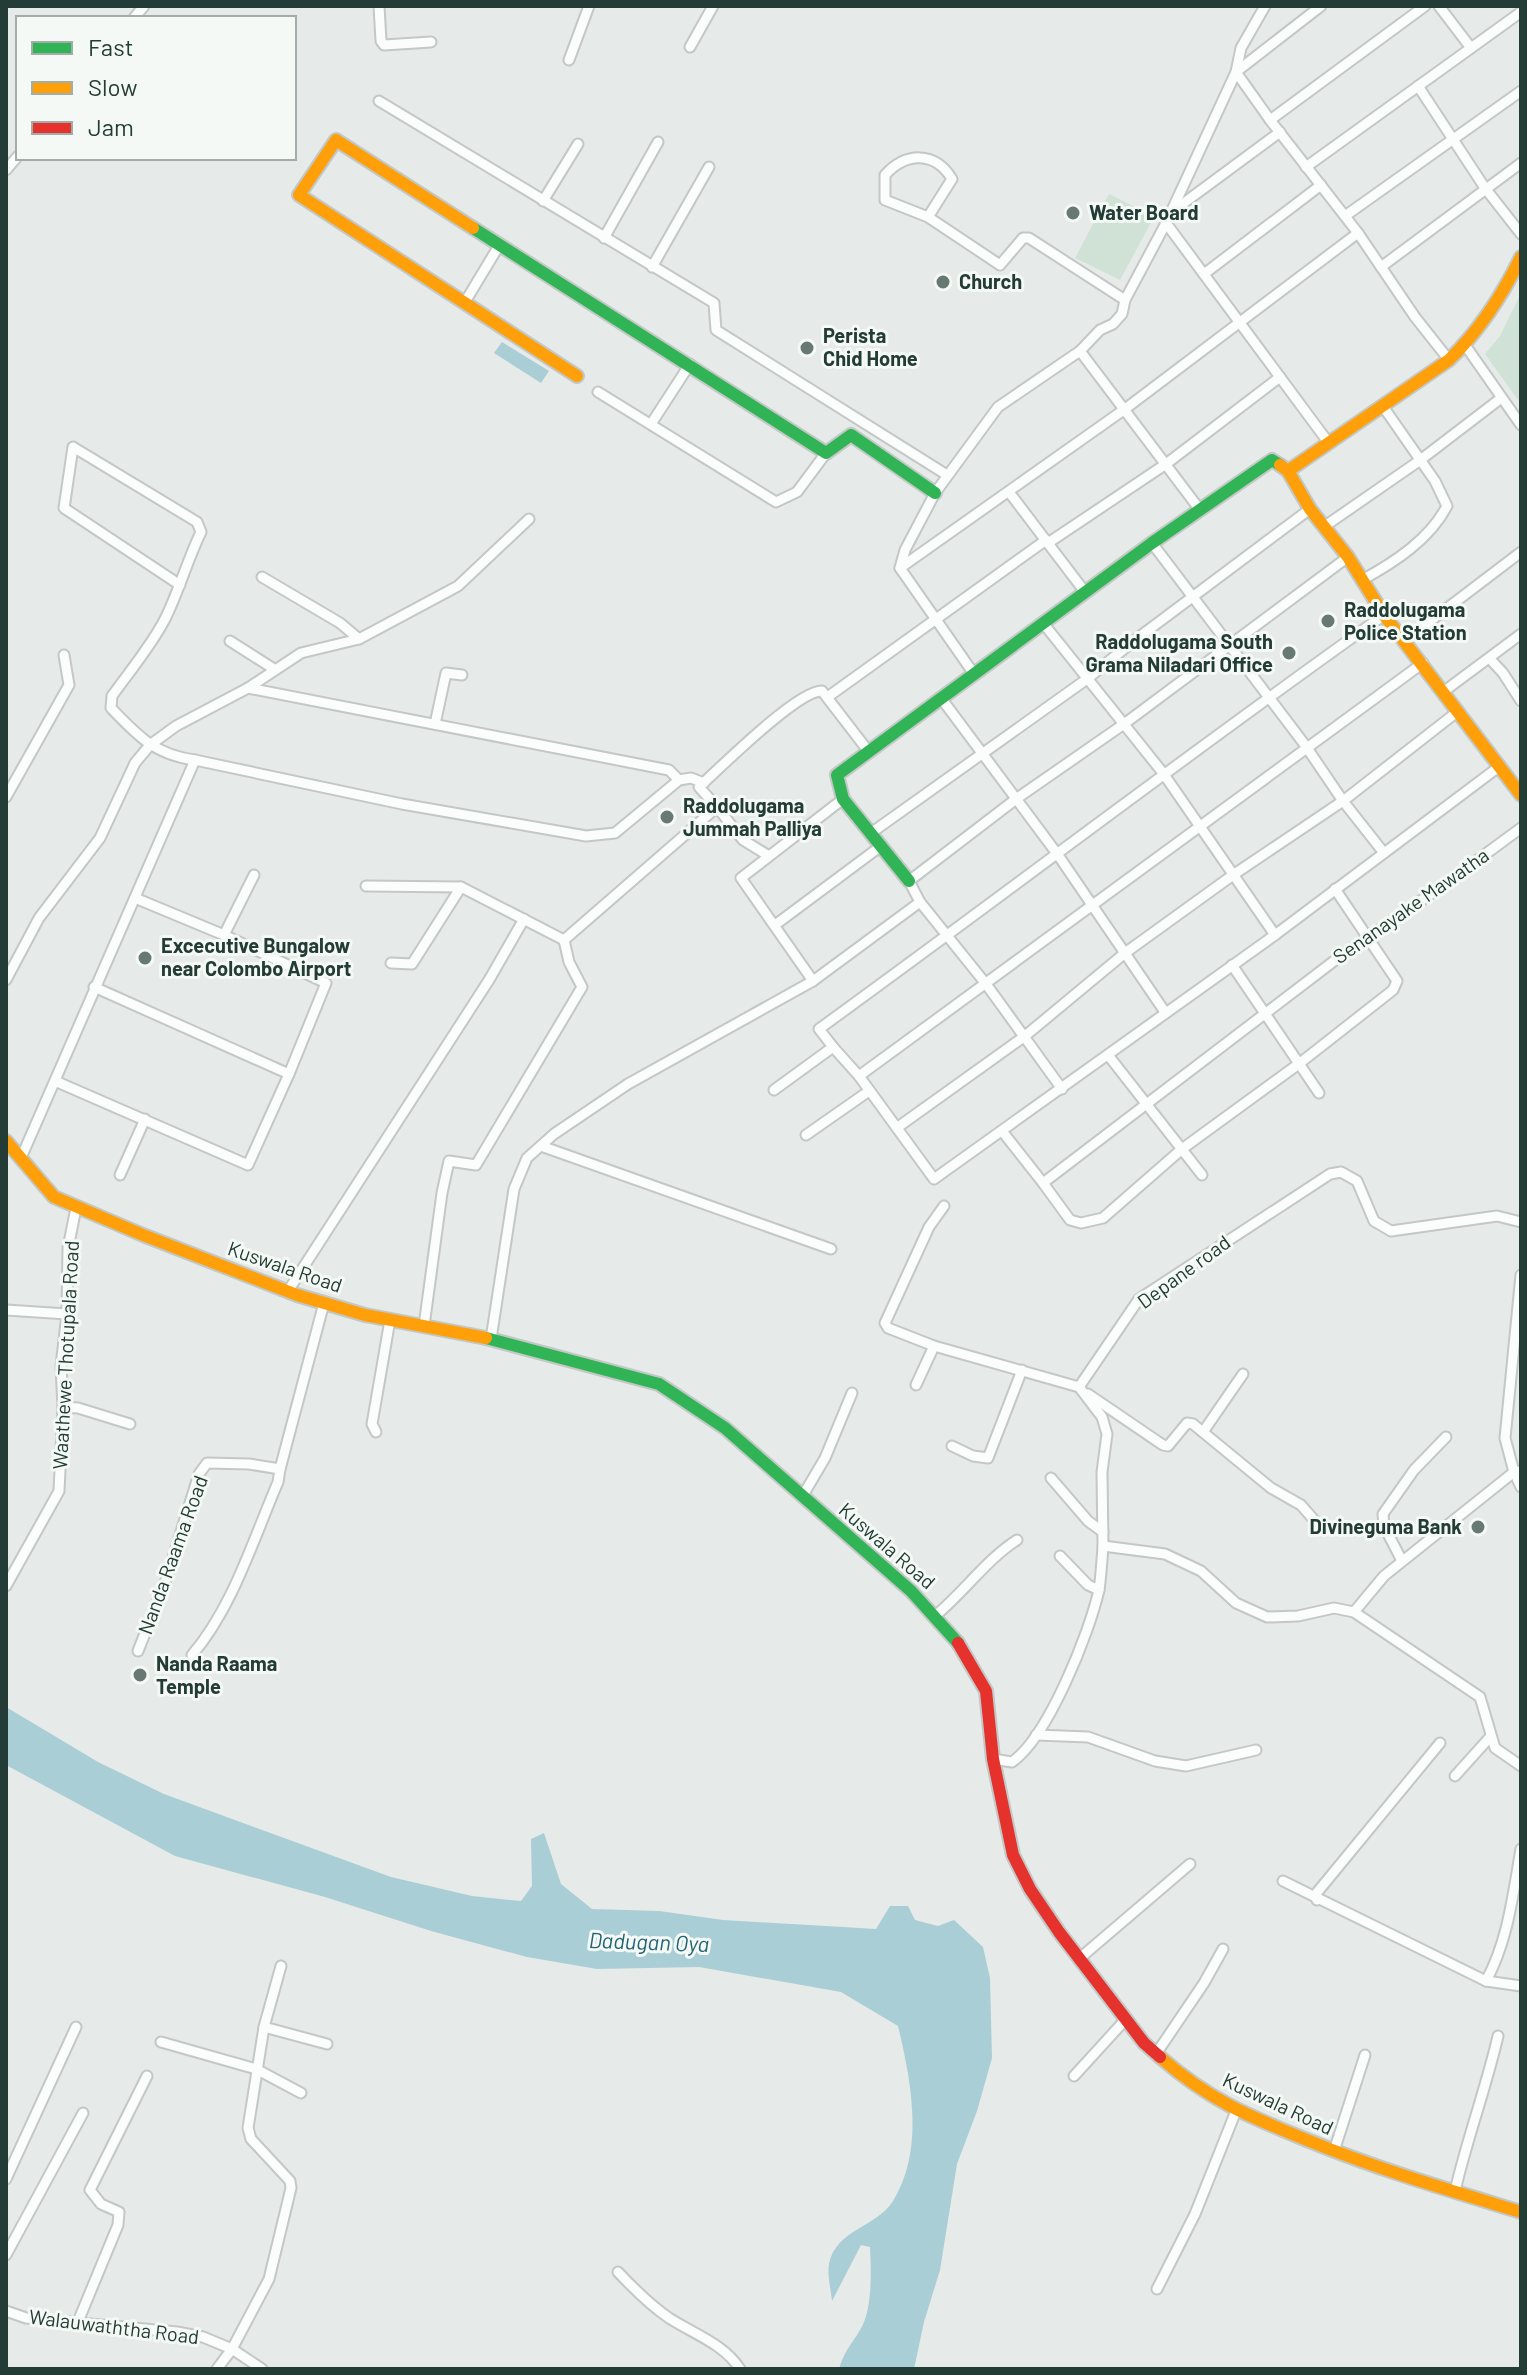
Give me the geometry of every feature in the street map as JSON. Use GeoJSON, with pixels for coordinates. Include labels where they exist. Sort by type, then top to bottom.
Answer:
{"type":"FeatureCollection","features":[{"type":"Feature","properties":{"kind":"street"},"geometry":{"type":"LineString","coordinates":[[379,6],[381,41],[384,45],[431,42]]}},
{"type":"Feature","properties":{"kind":"street"},"geometry":{"type":"LineString","coordinates":[[569,60],[589,6]]}},
{"type":"Feature","properties":{"kind":"street"},"geometry":{"type":"LineString","coordinates":[[690,47],[713,6]]}},
{"type":"Feature","properties":{"kind":"street"},"geometry":{"type":"LineString","coordinates":[[900,568],[905,550],[935,493],[998,407],[1080,351],[1100,330],[1113,324],[1122,314],[1125,300],[1168,218],[1236,72],[1241,48],[1265,6]]}},
{"type":"Feature","properties":{"kind":"street"},"geometry":{"type":"LineString","coordinates":[[1236,72],[1321,6]]}},
{"type":"Feature","properties":{"kind":"street"},"geometry":{"type":"LineString","coordinates":[[1270,120],[1425,6]]}},
{"type":"Feature","properties":{"kind":"street"},"geometry":{"type":"LineString","coordinates":[[1439,6],[1471,48]]}},
{"type":"Feature","properties":{"kind":"street"},"geometry":{"type":"LineString","coordinates":[[1306,167],[1521,12]]}},
{"type":"Feature","properties":{"kind":"street"},"geometry":{"type":"LineString","coordinates":[[1236,72],[1449,360]]}},
{"type":"Feature","properties":{"kind":"street"},"geometry":{"type":"LineString","coordinates":[[1418,86],[1485,188],[1521,234]]}},
{"type":"Feature","properties":{"kind":"street"},"geometry":{"type":"LineString","coordinates":[[1345,216],[1521,91]]}},
{"type":"Feature","properties":{"kind":"street"},"geometry":{"type":"LineString","coordinates":[[379,101],[714,303],[716,330],[947,475]]}},
{"type":"Feature","properties":{"kind":"street"},"geometry":{"type":"LineString","coordinates":[[1168,218],[1280,132]]}},
{"type":"Feature","properties":{"kind":"street"},"geometry":{"type":"LineString","coordinates":[[577,376],[299,195],[336,140],[826,453]]}},
{"type":"Feature","properties":{"kind":"street"},"geometry":{"type":"LineString","coordinates":[[604,238],[658,142]]}},
{"type":"Feature","properties":{"kind":"street"},"geometry":{"type":"LineString","coordinates":[[543,201],[578,144]]}},
{"type":"Feature","properties":{"kind":"street"},"geometry":{"type":"LineString","coordinates":[[928,217],[952,179],[944,166],[926,157],[896,163],[885,175],[885,200],[928,217],[1000,265],[1023,238],[1029,238],[1125,300]]}},
{"type":"Feature","properties":{"kind":"street"},"geometry":{"type":"LineString","coordinates":[[1381,267],[1521,163]]}},
{"type":"Feature","properties":{"kind":"street"},"geometry":{"type":"LineString","coordinates":[[652,267],[709,167]]}},
{"type":"Feature","properties":{"kind":"street"},"geometry":{"type":"LineString","coordinates":[[1204,274],[1321,185]]}},
{"type":"Feature","properties":{"kind":"street"},"geometry":{"type":"LineString","coordinates":[[1168,218],[1204,274],[1328,442]]}},
{"type":"Feature","properties":{"kind":"street"},"geometry":{"type":"LineString","coordinates":[[900,568],[1125,409],[1358,233]]}},
{"type":"Feature","properties":{"kind":"street"},"geometry":{"type":"LineString","coordinates":[[465,302],[500,244]]}},
{"type":"Feature","properties":{"kind":"street"},"geometry":{"type":"LineString","coordinates":[[1288,471],[1449,360],[1465,345],[1511,280],[1521,257]]}},
{"type":"Feature","properties":{"kind":"street"},"geometry":{"type":"LineString","coordinates":[[1465,345],[1521,425]]}},
{"type":"Feature","properties":{"kind":"street"},"geometry":{"type":"LineString","coordinates":[[1080,351],[1200,510]]}},
{"type":"Feature","properties":{"kind":"street"},"geometry":{"type":"LineString","coordinates":[[651,424],[690,364]]}},
{"type":"Feature","properties":{"kind":"street"},"geometry":{"type":"LineString","coordinates":[[829,696],[1047,542],[1166,464],[1280,377]]}},
{"type":"Feature","properties":{"kind":"street"},"geometry":{"type":"LineString","coordinates":[[598,392],[776,502],[797,492],[826,453],[851,435],[935,493]]}},
{"type":"Feature","properties":{"kind":"street"},"geometry":{"type":"LineString","coordinates":[[1325,526],[1419,461],[1500,399]]}},
{"type":"Feature","properties":{"kind":"street"},"geometry":{"type":"LineString","coordinates":[[1362,580],[1389,565],[1437,526],[1447,506],[1435,481],[1382,405]]}},
{"type":"Feature","properties":{"kind":"street"},"geometry":{"type":"LineString","coordinates":[[180,585],[64,508],[73,447],[197,522],[201,532],[187,562],[180,585],[164,622],[112,696],[111,708],[161,752],[402,804],[586,836],[615,833],[679,780],[691,778],[704,783]]}},
{"type":"Feature","properties":{"kind":"street"},"geometry":{"type":"LineString","coordinates":[[1062,1089],[986,984],[920,902],[909,881],[843,799],[837,775],[1152,543],[1272,460],[1288,471],[1310,509],[1348,557],[1384,615],[1520,791]]}},
{"type":"Feature","properties":{"kind":"street"},"geometry":{"type":"LineString","coordinates":[[1009,492],[1085,592]]}},
{"type":"Feature","properties":{"kind":"street"},"geometry":{"type":"LineString","coordinates":[[871,833],[1087,679],[1310,509]]}},
{"type":"Feature","properties":{"kind":"street"},"geometry":{"type":"LineString","coordinates":[[6,980],[39,918],[100,838],[135,763],[150,745],[176,726],[248,688],[301,653],[359,639],[458,586],[529,519]]}},
{"type":"Feature","properties":{"kind":"street"},"geometry":{"type":"LineString","coordinates":[[1152,543],[1384,853]]}},
{"type":"Feature","properties":{"kind":"street"},"geometry":{"type":"LineString","coordinates":[[1404,641],[1521,552]]}},
{"type":"Feature","properties":{"kind":"street"},"geometry":{"type":"LineString","coordinates":[[909,881],[1016,799],[1124,724],[1348,557]]}},
{"type":"Feature","properties":{"kind":"street"},"geometry":{"type":"LineString","coordinates":[[900,568],[974,674]]}},
{"type":"Feature","properties":{"kind":"street"},"geometry":{"type":"LineString","coordinates":[[262,577],[340,623],[359,639]]}},
{"type":"Feature","properties":{"kind":"street"},"geometry":{"type":"LineString","coordinates":[[1384,615],[1163,773],[1058,855],[819,1029],[859,1076],[934,1179],[1275,935],[1500,766]]}},
{"type":"Feature","properties":{"kind":"street"},"geometry":{"type":"LineString","coordinates":[[1043,623],[1163,773],[1275,935]]}},
{"type":"Feature","properties":{"kind":"street"},"geometry":{"type":"LineString","coordinates":[[1443,692],[1521,634]]}},
{"type":"Feature","properties":{"kind":"street"},"geometry":{"type":"LineString","coordinates":[[230,641],[274,669]]}},
{"type":"Feature","properties":{"kind":"street"},"geometry":{"type":"LineString","coordinates":[[6,797],[69,685],[64,655]]}},
{"type":"Feature","properties":{"kind":"street"},"geometry":{"type":"LineString","coordinates":[[1490,659],[1521,701]]}},
{"type":"Feature","properties":{"kind":"street"},"geometry":{"type":"LineString","coordinates":[[859,1076],[1423,663]]}},
{"type":"Feature","properties":{"kind":"street"},"geometry":{"type":"LineString","coordinates":[[435,724],[446,673],[462,675]]}},
{"type":"Feature","properties":{"kind":"street"},"geometry":{"type":"LineString","coordinates":[[248,688],[669,770],[679,780]]}},
{"type":"Feature","properties":{"kind":"street"},"geometry":{"type":"LineString","coordinates":[[769,856],[743,840],[699,787],[795,703],[816,690],[829,696],[869,752]]}},
{"type":"Feature","properties":{"kind":"street"},"geometry":{"type":"LineString","coordinates":[[941,698],[1058,855],[1165,1012]]}},
{"type":"Feature","properties":{"kind":"street"},"geometry":{"type":"LineString","coordinates":[[898,1127],[1025,1036],[1125,953],[1343,801],[1457,712]]}},
{"type":"Feature","properties":{"kind":"street"},"geometry":{"type":"LineString","coordinates":[[21,1158],[195,760]]}},
{"type":"Feature","properties":{"kind":"street"},"geometry":{"type":"LineString","coordinates":[[813,981],[741,878],[843,799]]}},
{"type":"Feature","properties":{"kind":"street"},"geometry":{"type":"LineString","coordinates":[[564,940],[717,807]]}},
{"type":"Feature","properties":{"kind":"street","name":"Senanayake Mawatha"},"geometry":{"type":"LineString","coordinates":[[1043,1183],[1302,985],[1521,828]]}},
{"type":"Feature","properties":{"kind":"street"},"geometry":{"type":"LineString","coordinates":[[775,925],[881,846]]}},
{"type":"Feature","properties":{"kind":"street"},"geometry":{"type":"LineString","coordinates":[[224,935],[254,875]]}},
{"type":"Feature","properties":{"kind":"street"},"geometry":{"type":"LineString","coordinates":[[366,886],[461,887],[564,940],[569,962],[582,987],[476,1165],[449,1161],[424,1326]]}},
{"type":"Feature","properties":{"kind":"street"},"geometry":{"type":"LineString","coordinates":[[391,963],[412,964],[461,887]]}},
{"type":"Feature","properties":{"kind":"street"},"geometry":{"type":"LineString","coordinates":[[1002,1131],[1070,1220],[1081,1223],[1103,1218],[1182,1149],[1393,990],[1397,981],[1335,889]]}},
{"type":"Feature","properties":{"kind":"street"},"geometry":{"type":"LineString","coordinates":[[55,1081],[248,1165],[289,1074],[326,983],[135,898]]}},
{"type":"Feature","properties":{"kind":"street"},"geometry":{"type":"LineString","coordinates":[[491,1339],[514,1189],[527,1158],[554,1134],[628,1084],[813,981],[920,902]]}},
{"type":"Feature","properties":{"kind":"street"},"geometry":{"type":"LineString","coordinates":[[288,1291],[489,980],[524,919]]}},
{"type":"Feature","properties":{"kind":"street"},"geometry":{"type":"LineString","coordinates":[[1232,965],[1319,1093]]}},
{"type":"Feature","properties":{"kind":"street"},"geometry":{"type":"LineString","coordinates":[[94,987],[289,1074]]}},
{"type":"Feature","properties":{"kind":"street"},"geometry":{"type":"LineString","coordinates":[[774,1090],[833,1047]]}},
{"type":"Feature","properties":{"kind":"street"},"geometry":{"type":"LineString","coordinates":[[1108,1055],[1202,1175]]}},
{"type":"Feature","properties":{"kind":"street"},"geometry":{"type":"LineString","coordinates":[[806,1135],[869,1091]]}},
{"type":"Feature","properties":{"kind":"street"},"geometry":{"type":"LineString","coordinates":[[120,1175],[145,1119]]}},
{"type":"Feature","properties":{"kind":"street","name":"Kuswala Road"},"geometry":{"type":"LineString","coordinates":[[6,1141],[54,1197],[288,1291],[390,1320],[491,1339],[659,1384],[697,1407],[911,1591],[957,1641],[986,1691],[993,1759],[1013,1855],[1030,1889],[1144,2043],[1190,2083],[1236,2111],[1393,2174],[1521,2212]]}},
{"type":"Feature","properties":{"kind":"street"},"geometry":{"type":"LineString","coordinates":[[541,1146],[831,1249]]}},
{"type":"Feature","properties":{"kind":"street","name":"Depane road"},"geometry":{"type":"LineString","coordinates":[[1079,1387],[1139,1299],[1330,1174],[1341,1172],[1357,1181],[1374,1221],[1391,1231],[1497,1216],[1521,1222]]}},
{"type":"Feature","properties":{"kind":"street"},"geometry":{"type":"LineString","coordinates":[[944,1206],[929,1227],[885,1323],[888,1328],[934,1346],[1079,1387],[1163,1445],[1168,1446],[1187,1423],[1193,1424],[1271,1488],[1301,1505],[1321,1528]]}},
{"type":"Feature","properties":{"kind":"street","name":"Waathewe Thotupala Road"},"geometry":{"type":"LineString","coordinates":[[6,1586],[59,1491],[63,1407],[61,1366],[67,1314],[68,1248],[76,1208]]}},
{"type":"Feature","properties":{"kind":"street"},"geometry":{"type":"LineString","coordinates":[[1521,1275],[1505,1438],[1521,1487]]}},
{"type":"Feature","properties":{"kind":"street"},"geometry":{"type":"LineString","coordinates":[[192,1655],[209,1634],[225,1604],[278,1482],[324,1303]]}},
{"type":"Feature","properties":{"kind":"street"},"geometry":{"type":"LineString","coordinates":[[6,1310],[67,1314]]}},
{"type":"Feature","properties":{"kind":"street"},"geometry":{"type":"LineString","coordinates":[[376,1432],[372,1424],[390,1320]]}},
{"type":"Feature","properties":{"kind":"street"},"geometry":{"type":"LineString","coordinates":[[916,1385],[934,1346]]}},
{"type":"Feature","properties":{"kind":"street"},"geometry":{"type":"LineString","coordinates":[[952,1446],[973,1456],[988,1458],[1022,1370]]}},
{"type":"Feature","properties":{"kind":"street"},"geometry":{"type":"LineString","coordinates":[[1203,1432],[1243,1374]]}},
{"type":"Feature","properties":{"kind":"street"},"geometry":{"type":"LineString","coordinates":[[993,1759],[1012,1762],[1025,1753],[1068,1680],[1099,1590],[1103,1546],[1102,1472],[1107,1434],[1102,1417],[1079,1387]]}},
{"type":"Feature","properties":{"kind":"street"},"geometry":{"type":"LineString","coordinates":[[802,1497],[825,1458],[852,1393]]}},
{"type":"Feature","properties":{"kind":"street"},"geometry":{"type":"LineString","coordinates":[[63,1407],[78,1408],[130,1424]]}},
{"type":"Feature","properties":{"kind":"street"},"geometry":{"type":"LineString","coordinates":[[1402,1561],[1384,1526],[1383,1514],[1414,1470],[1446,1437]]}},
{"type":"Feature","properties":{"kind":"street","name":"Nanda Raama Road"},"geometry":{"type":"LineString","coordinates":[[138,1651],[165,1583],[199,1474],[207,1463],[249,1464],[280,1469]]}},
{"type":"Feature","properties":{"kind":"street"},"geometry":{"type":"LineString","coordinates":[[1354,1612],[1384,1576],[1518,1472]]}},
{"type":"Feature","properties":{"kind":"street"},"geometry":{"type":"LineString","coordinates":[[1051,1478],[1088,1521],[1103,1532]]}},
{"type":"Feature","properties":{"kind":"street"},"geometry":{"type":"LineString","coordinates":[[935,1616],[1017,1540]]}},
{"type":"Feature","properties":{"kind":"street"},"geometry":{"type":"LineString","coordinates":[[1103,1546],[1165,1554],[1201,1571],[1236,1603],[1267,1617],[1298,1616],[1334,1608],[1354,1612],[1480,1697],[1495,1748],[1521,1766]]}},
{"type":"Feature","properties":{"kind":"street"},"geometry":{"type":"LineString","coordinates":[[1060,1556],[1088,1585],[1099,1590]]}},
{"type":"Feature","properties":{"kind":"street"},"geometry":{"type":"LineString","coordinates":[[1036,1735],[1088,1737],[1155,1761],[1186,1766],[1256,1750]]}},
{"type":"Feature","properties":{"kind":"street"},"geometry":{"type":"LineString","coordinates":[[1455,1776],[1491,1736]]}},
{"type":"Feature","properties":{"kind":"street"},"geometry":{"type":"LineString","coordinates":[[1317,1900],[1315,1895],[1440,1743]]}},
{"type":"Feature","properties":{"kind":"street"},"geometry":{"type":"LineString","coordinates":[[1486,1981],[1497,1961],[1521,1849]]}},
{"type":"Feature","properties":{"kind":"street"},"geometry":{"type":"LineString","coordinates":[[1080,1958],[1190,1864]]}},
{"type":"Feature","properties":{"kind":"street"},"geometry":{"type":"LineString","coordinates":[[1283,1881],[1486,1981],[1521,1986]]}},
{"type":"Feature","properties":{"kind":"street"},"geometry":{"type":"LineString","coordinates":[[1156,2054],[1223,1949]]}},
{"type":"Feature","properties":{"kind":"street"},"geometry":{"type":"LineString","coordinates":[[217,2369],[232,2349],[269,2279],[291,2188],[290,2181],[251,2139],[248,2128],[264,2027],[281,1966]]}},
{"type":"Feature","properties":{"kind":"street"},"geometry":{"type":"LineString","coordinates":[[1074,2076],[1126,2019]]}},
{"type":"Feature","properties":{"kind":"street"},"geometry":{"type":"LineString","coordinates":[[6,2179],[76,2027]]}},
{"type":"Feature","properties":{"kind":"street"},"geometry":{"type":"LineString","coordinates":[[264,2027],[327,2044]]}},
{"type":"Feature","properties":{"kind":"street"},"geometry":{"type":"LineString","coordinates":[[1455,2191],[1467,2138],[1489,2077],[1498,2036]]}},
{"type":"Feature","properties":{"kind":"street"},"geometry":{"type":"LineString","coordinates":[[161,2042],[256,2069],[301,2093]]}},
{"type":"Feature","properties":{"kind":"street"},"geometry":{"type":"LineString","coordinates":[[1334,2151],[1365,2055]]}},
{"type":"Feature","properties":{"kind":"street"},"geometry":{"type":"LineString","coordinates":[[77,2324],[118,2225],[119,2212],[101,2204],[90,2190],[147,2076]]}},
{"type":"Feature","properties":{"kind":"street"},"geometry":{"type":"LineString","coordinates":[[1157,2289],[1195,2214],[1236,2111]]}},
{"type":"Feature","properties":{"kind":"street"},"geometry":{"type":"LineString","coordinates":[[6,2255],[83,2113]]}},
{"type":"Feature","properties":{"kind":"street"},"geometry":{"type":"LineString","coordinates":[[618,2272],[637,2293],[668,2317],[731,2355],[740,2369]]}},
{"type":"Feature","properties":{"kind":"street","name":"Walauwaththa Road"},"geometry":{"type":"LineString","coordinates":[[6,2311],[26,2318],[203,2337],[232,2349],[262,2369]]}},
{"type":"Feature","properties":{"kind":"green space"},"geometry":{"type":"Polygon","coordinates":[[[1109,194],[1154,217],[1120,280],[1075,258],[1109,194]]]}},
{"type":"Feature","properties":{"kind":"green space"},"geometry":{"type":"Polygon","coordinates":[[[1521,293],[1521,404],[1485,354],[1500,336],[1521,293]]]}},
{"type":"Feature","properties":{"kind":"water"},"geometry":{"type":"Polygon","coordinates":[[[502,342],[549,371],[541,383],[494,353],[502,342]]]}},
{"type":"Feature","properties":{"kind":"water","name":"Dadugan Oya"},"geometry":{"type":"Polygon","coordinates":[[[6,1707],[98,1762],[164,1794],[391,1877],[472,1896],[521,1901],[532,1886],[531,1839],[544,1833],[561,1884],[592,1909],[659,1911],[723,1920],[876,1929],[890,1906],[908,1906],[915,1920],[938,1926],[954,1920],[983,1947],[990,1978],[992,2058],[957,2164],[940,2270],[914,2369],[839,2369],[867,2312],[870,2247],[861,2245],[832,2301],[828,2273],[833,2252],[840,2243],[886,2210],[903,2181],[912,2137],[912,2115],[911,2092],[898,2026],[841,1992],[699,1967],[597,1969],[527,1957],[175,1856],[6,1765],[6,1707]]]}},
{"type":"Feature","properties":{"kind":"traffic: fast"},"geometry":{"type":"LineString","coordinates":[[473,228],[826,453],[851,435],[935,493]]}},
{"type":"Feature","properties":{"kind":"traffic: fast"},"geometry":{"type":"LineString","coordinates":[[909,881],[843,799],[837,775],[1152,543],[1272,460],[1280,465]]}},
{"type":"Feature","properties":{"kind":"traffic: fast"},"geometry":{"type":"LineString","coordinates":[[486,1338],[659,1384],[725,1428],[911,1591],[958,1643]]}},
{"type":"Feature","properties":{"kind":"traffic: slow"},"geometry":{"type":"LineString","coordinates":[[473,228],[336,140],[299,195],[577,376]]}},
{"type":"Feature","properties":{"kind":"traffic: slow"},"geometry":{"type":"LineString","coordinates":[[1280,465],[1288,471],[1449,360],[1490,312],[1521,257]]}},
{"type":"Feature","properties":{"kind":"traffic: slow"},"geometry":{"type":"LineString","coordinates":[[1288,471],[1310,509],[1348,557],[1384,615],[1521,795]]}},
{"type":"Feature","properties":{"kind":"traffic: slow"},"geometry":{"type":"LineString","coordinates":[[6,1141],[54,1197],[143,1235],[297,1295],[365,1315],[486,1338]]}},
{"type":"Feature","properties":{"kind":"traffic: slow"},"geometry":{"type":"LineString","coordinates":[[1160,2057],[1212,2096],[1266,2123],[1386,2170],[1521,2212]]}},
{"type":"Feature","properties":{"kind":"traffic: jam"},"geometry":{"type":"LineString","coordinates":[[958,1643],[986,1691],[993,1759],[1013,1855],[1030,1889],[1059,1932],[1144,2043],[1160,2057]]}},
{"type":"Feature","properties":{"kind":"place","name":"Water Board"},"geometry":{"type":"Point","coordinates":[1073,213]}},
{"type":"Feature","properties":{"kind":"place","name":"Church"},"geometry":{"type":"Point","coordinates":[943,282]}},
{"type":"Feature","properties":{"kind":"place","name":"Perista Chid Home"},"geometry":{"type":"Point","coordinates":[807,348]}},
{"type":"Feature","properties":{"kind":"place","name":"Raddolugama Police Station"},"geometry":{"type":"Point","coordinates":[1328,621]}},
{"type":"Feature","properties":{"kind":"place","name":"Raddolugama South Grama Niladari Office"},"geometry":{"type":"Point","coordinates":[1289,653]}},
{"type":"Feature","properties":{"kind":"place","name":"Raddolugama Jummah Palliya"},"geometry":{"type":"Point","coordinates":[667,817]}},
{"type":"Feature","properties":{"kind":"place","name":"Excecutive Bungalow near Colombo Airport"},"geometry":{"type":"Point","coordinates":[145,958]}},
{"type":"Feature","properties":{"kind":"place","name":"Divineguma Bank"},"geometry":{"type":"Point","coordinates":[1478,1527]}},
{"type":"Feature","properties":{"kind":"place","name":"Nanda Raama Temple"},"geometry":{"type":"Point","coordinates":[140,1675]}}]}
